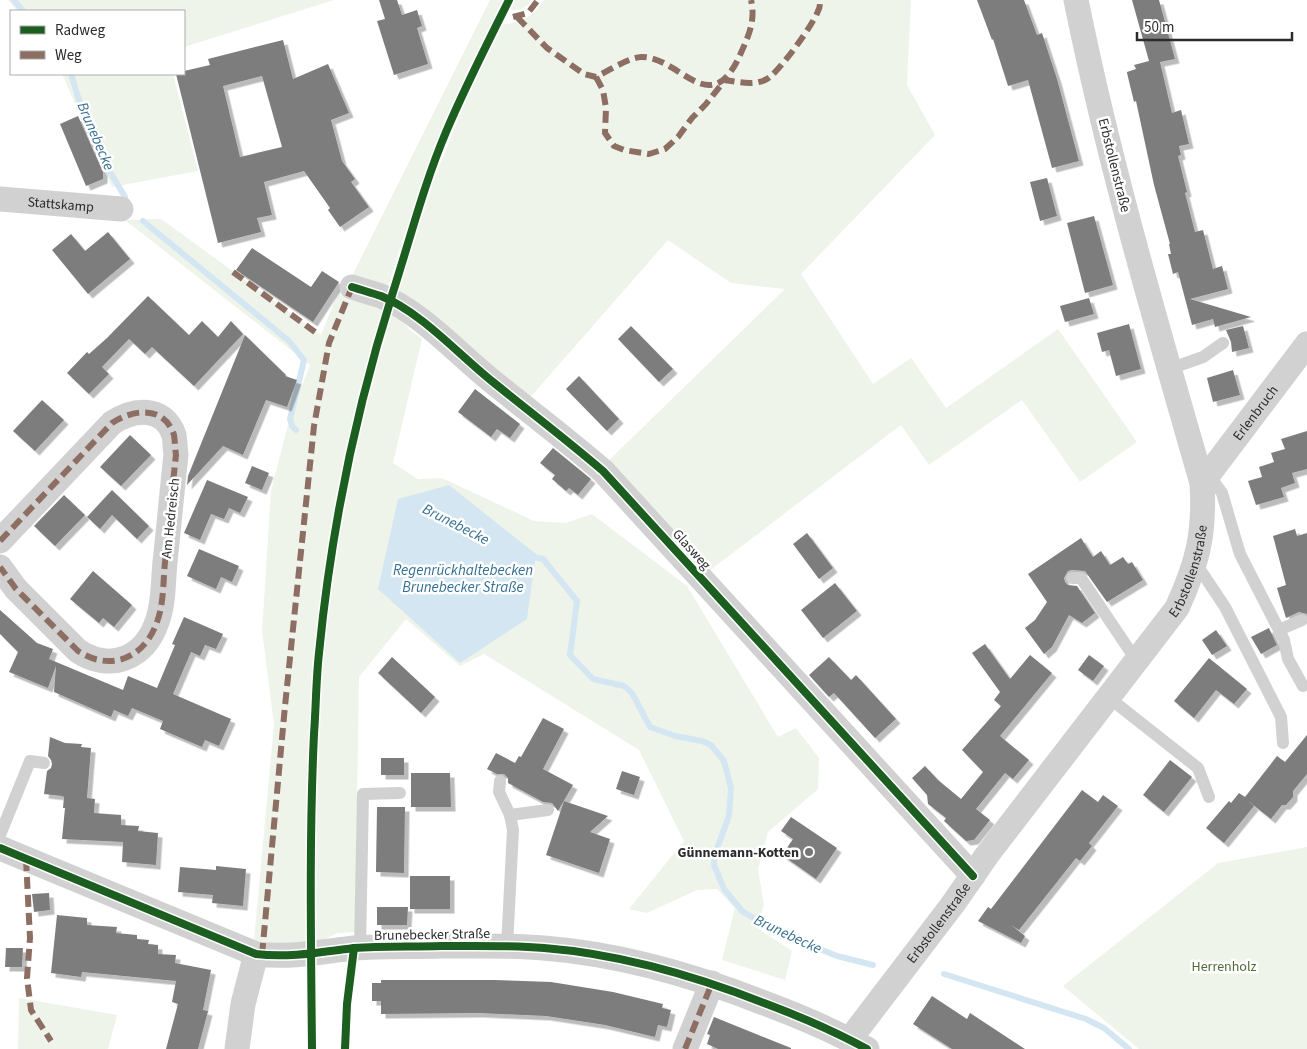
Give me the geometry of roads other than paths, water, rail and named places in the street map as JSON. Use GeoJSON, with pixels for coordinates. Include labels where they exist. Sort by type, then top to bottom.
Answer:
{"type":"FeatureCollection","features":[{"type":"Feature","properties":{"kind":"street","name":"Erbstollenstraße"},"geometry":{"type":"LineString","coordinates":[[859,1044],[973,876],[1177,608],[1191,577],[1200,544],[1204,512],[1205,479],[1169,369],[1144,280],[1116,172],[1077,4]]}},
{"type":"Feature","properties":{"kind":"street","name":"Stattskamp"},"geometry":{"type":"LineString","coordinates":[[0,200],[121,209]]}},
{"type":"Feature","properties":{"kind":"street","name":"Glasweg"},"geometry":{"type":"LineString","coordinates":[[352,287],[382,297],[426,324],[492,382],[559,433],[603,470],[973,876]]}},
{"type":"Feature","properties":{"kind":"street","name":"Erlenbruch"},"geometry":{"type":"LineString","coordinates":[[1205,479],[1307,344]]}},
{"type":"Feature","properties":{"kind":"street","name":"Am Hedreisch"},"geometry":{"type":"LineString","coordinates":[[0,540],[112,423],[132,412],[142,412],[161,417],[169,425],[174,436],[176,455],[161,609],[151,636],[132,656],[117,660],[100,661],[89,658],[78,651],[16,589],[0,567]]}},
{"type":"Feature","properties":{"kind":"street","name":"Brunebecker Straße"},"geometry":{"type":"LineString","coordinates":[[0,848],[256,954],[286,956],[360,948],[486,945],[544,948],[623,959],[712,983],[792,1014],[859,1044]]}},
{"type":"Feature","properties":{"kind":"street"},"geometry":{"type":"LineString","coordinates":[[237,1049],[243,1004],[256,954]]}},
{"type":"Feature","properties":{"kind":"street"},"geometry":{"type":"LineString","coordinates":[[685,1049],[712,983]]}},
{"type":"Feature","properties":{"kind":"lane"},"geometry":{"type":"LineString","coordinates":[[1169,369],[1203,357],[1223,343]]}},
{"type":"Feature","properties":{"kind":"lane"},"geometry":{"type":"LineString","coordinates":[[1205,479],[1222,493],[1240,554],[1284,640],[1288,659],[1303,686]]}},
{"type":"Feature","properties":{"kind":"lane"},"geometry":{"type":"LineString","coordinates":[[1195,562],[1225,607],[1282,717],[1283,743]]}},
{"type":"Feature","properties":{"kind":"lane"},"geometry":{"type":"LineString","coordinates":[[1072,578],[1081,578],[1136,660]]}},
{"type":"Feature","properties":{"kind":"lane"},"geometry":{"type":"LineString","coordinates":[[1279,630],[1302,620]]}},
{"type":"Feature","properties":{"kind":"lane"},"geometry":{"type":"LineString","coordinates":[[1108,697],[1198,768],[1209,798]]}},
{"type":"Feature","properties":{"kind":"lane"},"geometry":{"type":"LineString","coordinates":[[0,836],[30,761],[44,763]]}},
{"type":"Feature","properties":{"kind":"lane"},"geometry":{"type":"LineString","coordinates":[[500,780],[499,792],[510,815],[513,830],[508,946]]}},
{"type":"Feature","properties":{"kind":"lane"},"geometry":{"type":"LineString","coordinates":[[360,948],[363,794],[400,793]]}},
{"type":"Feature","properties":{"kind":"lane"},"geometry":{"type":"LineString","coordinates":[[510,815],[548,810]]}},
{"type":"Feature","properties":{"kind":"water","name":"Regenrückhaltebecken Brunebecker Straße"},"geometry":{"type":"Polygon","coordinates":[[[449,485],[536,554],[527,619],[460,663],[378,589],[398,499],[449,485]]]}},
{"type":"Feature","properties":{"kind":"waterway","name":"Brunebecke"},"geometry":{"type":"LineString","coordinates":[[14,0],[22,10]]}},
{"type":"Feature","properties":{"kind":"waterway","name":"Brunebecke"},"geometry":{"type":"LineString","coordinates":[[71,75],[82,110],[101,157],[125,197]]}},
{"type":"Feature","properties":{"kind":"waterway","name":"Brunebecke"},"geometry":{"type":"LineString","coordinates":[[143,221],[289,341],[304,360],[290,419],[292,426],[296,430]]}},
{"type":"Feature","properties":{"kind":"waterway","name":"Brunebecke"},"geometry":{"type":"LineString","coordinates":[[529,556],[543,559],[577,601],[570,655],[593,679],[624,686],[632,693],[650,727],[675,736],[702,741],[711,745],[724,761],[731,788],[729,816],[715,854],[714,865],[724,889],[742,911],[773,930],[837,956],[873,965]]}},
{"type":"Feature","properties":{"kind":"waterway","name":"Brunebecke"},"geometry":{"type":"LineString","coordinates":[[944,974],[1086,1019],[1104,1028],[1129,1049]]}},
{"type":"Feature","properties":{"kind":"place","name":"Günnemann-Kotten"},"geometry":{"type":"Point","coordinates":[809,852]}},
{"type":"Feature","properties":{"kind":"park label","name":"Herrenholz"},"geometry":{"type":"Point","coordinates":[1224,966]}}]}
